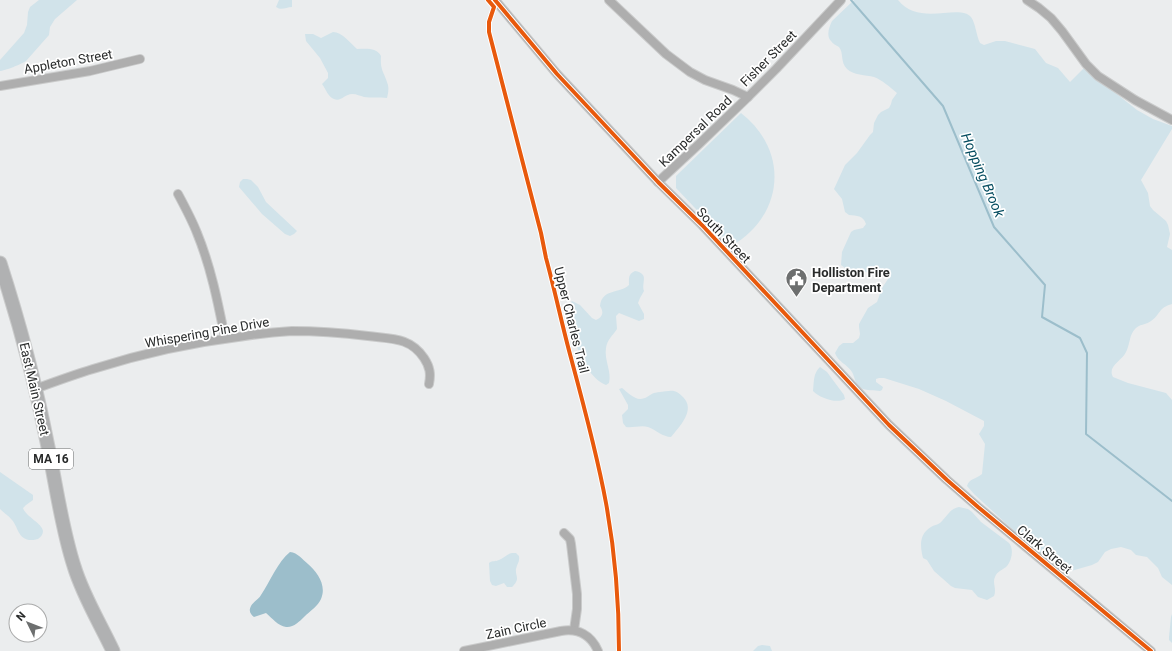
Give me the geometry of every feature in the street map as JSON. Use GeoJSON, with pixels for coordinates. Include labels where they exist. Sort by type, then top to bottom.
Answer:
{"type":"FeatureCollection","features":[{"type":"Feature","properties":{"kind":"main road","name":"East Main Street"},"geometry":{"type":"LineString","coordinates":[[0,263],[17,317],[35,389],[47,440],[69,551],[80,583],[113,651]]}},
{"type":"Feature","properties":{"kind":"street","name":"South Street"},"geometry":{"type":"LineString","coordinates":[[495,0],[557,74],[658,182],[702,225],[874,410],[927,462]]}},
{"type":"Feature","properties":{"kind":"street","name":"Fisher Street"},"geometry":{"type":"LineString","coordinates":[[609,0],[662,50],[686,70],[705,80],[748,97],[840,0]]}},
{"type":"Feature","properties":{"kind":"street"},"geometry":{"type":"LineString","coordinates":[[1027,0],[1051,18],[1086,64],[1098,76],[1135,100],[1172,120]]}},
{"type":"Feature","properties":{"kind":"street","name":"Appleton Street"},"geometry":{"type":"LineString","coordinates":[[0,86],[96,70],[140,59]]}},
{"type":"Feature","properties":{"kind":"street","name":"Kampersal Road"},"geometry":{"type":"LineString","coordinates":[[658,182],[748,97]]}},
{"type":"Feature","properties":{"kind":"street"},"geometry":{"type":"LineString","coordinates":[[178,194],[198,234],[206,258],[220,309],[225,338]]}},
{"type":"Feature","properties":{"kind":"street","name":"Whispering Pine Drive"},"geometry":{"type":"LineString","coordinates":[[35,389],[91,369],[129,358],[225,338],[300,331],[397,339],[411,344],[423,356],[430,368],[431,376],[429,384]]}},
{"type":"Feature","properties":{"kind":"street","name":"Clark Street"},"geometry":{"type":"LineString","coordinates":[[927,462],[978,507],[1152,651]]}},
{"type":"Feature","properties":{"kind":"street"},"geometry":{"type":"LineString","coordinates":[[564,533],[570,539],[577,594],[577,609],[574,630],[586,635],[593,642],[598,651]]}},
{"type":"Feature","properties":{"kind":"street","name":"Zain Circle"},"geometry":{"type":"LineString","coordinates":[[464,651],[561,631],[574,630]]}},
{"type":"Feature","properties":{"kind":"shaded area"},"geometry":{"type":"Polygon","coordinates":[[[39,0],[77,0],[55,19],[50,27],[49,35],[26,61],[0,71],[0,60],[24,33],[30,7],[39,0]]]}},
{"type":"Feature","properties":{"kind":"shaded area"},"geometry":{"type":"Polygon","coordinates":[[[279,0],[292,0],[292,7],[282,9],[276,7],[279,0]]]}},
{"type":"Feature","properties":{"kind":"shaded area"},"geometry":{"type":"Polygon","coordinates":[[[854,0],[898,0],[907,8],[927,14],[957,12],[965,13],[973,20],[980,43],[984,45],[996,41],[1005,41],[1035,49],[1046,63],[1058,68],[1070,82],[1084,68],[1137,110],[1153,119],[1172,126],[1172,129],[1141,180],[1148,193],[1150,206],[1166,221],[1168,225],[1170,234],[1167,247],[1172,250],[1172,304],[1164,307],[1151,321],[1138,326],[1135,329],[1126,352],[1113,367],[1112,373],[1113,377],[1128,383],[1166,393],[1172,400],[1172,585],[1162,577],[1158,568],[1147,557],[1136,555],[1131,550],[1121,547],[1105,552],[1098,562],[1092,565],[1071,571],[1061,572],[1058,570],[967,486],[969,481],[982,474],[985,444],[979,434],[984,426],[984,421],[919,389],[884,378],[876,379],[876,382],[883,387],[882,390],[863,389],[857,385],[850,369],[836,356],[835,353],[839,346],[843,343],[853,343],[859,338],[859,324],[868,308],[877,302],[882,288],[888,279],[871,273],[845,268],[841,265],[842,252],[851,232],[863,228],[866,224],[861,217],[849,215],[845,212],[842,199],[834,189],[845,165],[857,153],[873,132],[874,123],[878,115],[889,108],[897,93],[877,78],[856,74],[847,69],[839,47],[829,39],[828,31],[832,21],[854,0]]]}},
{"type":"Feature","properties":{"kind":"shaded area"},"geometry":{"type":"Polygon","coordinates":[[[333,32],[343,36],[357,49],[370,49],[379,53],[381,56],[382,68],[387,80],[387,98],[364,97],[352,94],[336,100],[329,95],[322,84],[328,78],[328,73],[320,58],[306,41],[305,34],[313,34],[321,38],[333,32]]]}},
{"type":"Feature","properties":{"kind":"shaded area"},"geometry":{"type":"Polygon","coordinates":[[[741,113],[757,128],[768,146],[773,164],[774,182],[770,201],[762,218],[749,233],[731,246],[676,188],[676,176],[741,113]]]}},
{"type":"Feature","properties":{"kind":"shaded area"},"geometry":{"type":"Polygon","coordinates":[[[243,179],[251,180],[258,187],[266,202],[297,231],[294,234],[290,236],[285,234],[262,214],[239,187],[240,182],[243,179]]]}},
{"type":"Feature","properties":{"kind":"shaded area"},"geometry":{"type":"Polygon","coordinates":[[[635,271],[640,272],[644,276],[644,291],[638,303],[644,314],[644,319],[639,321],[619,313],[616,316],[617,329],[609,340],[606,348],[610,379],[609,383],[606,385],[591,373],[580,355],[575,340],[574,319],[570,303],[572,301],[580,305],[592,318],[596,320],[602,314],[600,306],[601,300],[604,296],[629,285],[630,275],[635,271]]]}},
{"type":"Feature","properties":{"kind":"shaded area"},"geometry":{"type":"Polygon","coordinates":[[[820,367],[827,372],[844,395],[845,399],[837,401],[828,400],[813,391],[815,375],[820,367]]]}},
{"type":"Feature","properties":{"kind":"shaded area"},"geometry":{"type":"Polygon","coordinates":[[[622,388],[638,399],[664,391],[677,392],[687,402],[688,407],[685,418],[671,437],[662,435],[648,427],[626,427],[623,423],[622,415],[628,409],[628,405],[619,389],[622,388]]]}},
{"type":"Feature","properties":{"kind":"shaded area"},"geometry":{"type":"Polygon","coordinates":[[[0,472],[33,495],[33,500],[23,508],[27,514],[42,528],[43,533],[38,539],[25,539],[12,520],[0,509],[0,472]]]}},
{"type":"Feature","properties":{"kind":"shaded area"},"geometry":{"type":"Polygon","coordinates":[[[959,507],[968,509],[972,512],[981,522],[1009,543],[1012,548],[1009,564],[997,573],[995,577],[994,596],[987,600],[978,597],[972,590],[955,588],[951,586],[934,571],[927,560],[923,558],[921,541],[924,533],[931,527],[940,523],[948,514],[959,507]]]}},
{"type":"Feature","properties":{"kind":"shaded area"},"geometry":{"type":"Polygon","coordinates":[[[512,553],[516,553],[519,556],[516,569],[516,582],[512,587],[507,587],[504,583],[496,586],[492,585],[490,581],[489,563],[499,560],[512,553]]]}},
{"type":"Feature","properties":{"kind":"shaded area"},"geometry":{"type":"Polygon","coordinates":[[[1172,614],[1172,643],[1169,640],[1169,637],[1172,614]]]}},
{"type":"Feature","properties":{"kind":"shaded area"},"geometry":{"type":"Polygon","coordinates":[[[758,646],[770,646],[772,651],[753,651],[758,646]]]}},
{"type":"Feature","properties":{"kind":"water"},"geometry":{"type":"Polygon","coordinates":[[[290,552],[300,556],[315,571],[322,584],[323,594],[318,604],[294,625],[286,627],[278,623],[266,613],[254,617],[251,614],[250,608],[264,590],[274,572],[290,552]]]}},
{"type":"Feature","properties":{"kind":"waterway","name":"Hopping Brook"},"geometry":{"type":"LineString","coordinates":[[851,0],[943,106],[994,227],[1045,285],[1042,317],[1080,338],[1087,353],[1086,434],[1172,501]]}},
{"type":"Feature","properties":{"kind":"cycle path","name":"Upper Charles Trail"},"geometry":{"type":"LineString","coordinates":[[488,0],[494,7],[489,22],[489,32],[541,233],[590,430],[602,485],[614,558],[619,651]]}},
{"type":"Feature","properties":{"kind":"cycle path"},"geometry":{"type":"LineString","coordinates":[[495,0],[557,74],[658,182],[702,225],[889,425],[978,507],[1151,651]]}},
{"type":"Feature","properties":{"kind":"place","name":"Holliston Fire Department"},"geometry":{"type":"Point","coordinates":[797,298]}}]}
